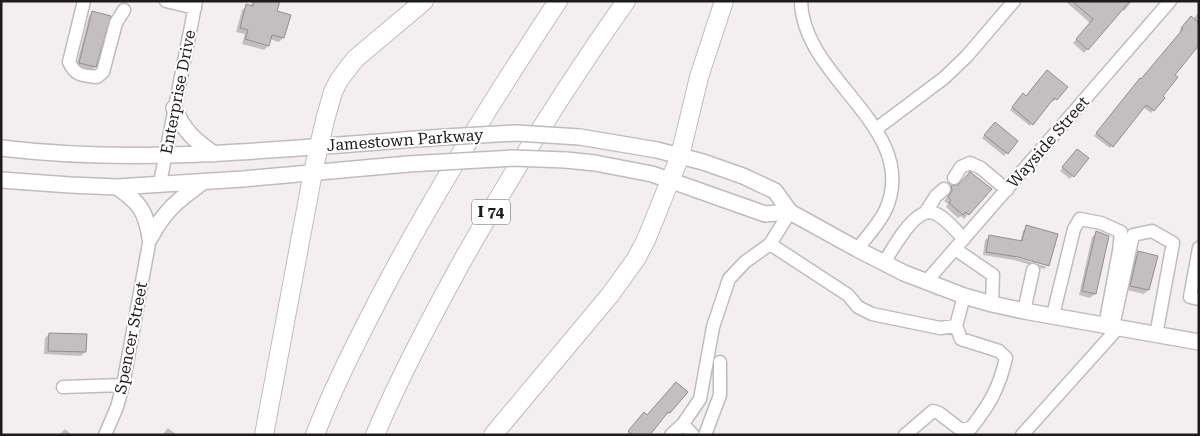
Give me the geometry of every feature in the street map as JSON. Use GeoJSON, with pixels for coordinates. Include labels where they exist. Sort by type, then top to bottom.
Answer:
{"type":"FeatureCollection","features":[{"type":"Feature","properties":{"kind":"highway"},"geometry":{"type":"LineString","coordinates":[[264,435],[313,172],[333,92],[346,69],[367,47],[424,1]]}},
{"type":"Feature","properties":{"kind":"highway"},"geometry":{"type":"LineString","coordinates":[[315,435],[333,391],[362,332],[418,226],[484,115],[558,1]]}},
{"type":"Feature","properties":{"kind":"highway","name":"I 74"},"geometry":{"type":"LineString","coordinates":[[375,435],[411,357],[471,245],[571,82],[626,1]]}},
{"type":"Feature","properties":{"kind":"highway"},"geometry":{"type":"LineString","coordinates":[[493,435],[624,277],[646,240],[680,156],[699,77],[724,1]]}},
{"type":"Feature","properties":{"kind":"main road"},"geometry":{"type":"LineString","coordinates":[[174,108],[186,130],[201,145],[214,154]]}},
{"type":"Feature","properties":{"kind":"main road","name":"Jamestown Parkway"},"geometry":{"type":"LineString","coordinates":[[1,148],[79,155],[165,156],[516,133],[580,137],[629,144],[723,168],[775,191],[790,212],[884,263],[926,282],[964,296],[1024,311],[1199,342]]}},
{"type":"Feature","properties":{"kind":"main road","name":"Jamestown Parkway"},"geometry":{"type":"LineString","coordinates":[[1,180],[117,187],[160,183],[204,182],[408,164],[513,158],[566,160],[652,174],[765,214],[790,212]]}},
{"type":"Feature","properties":{"kind":"main road"},"geometry":{"type":"LineString","coordinates":[[150,238],[161,219],[171,207],[204,182]]}},
{"type":"Feature","properties":{"kind":"main road"},"geometry":{"type":"LineString","coordinates":[[117,187],[129,195],[141,207],[148,222],[150,238]]}},
{"type":"Feature","properties":{"kind":"street"},"geometry":{"type":"LineString","coordinates":[[84,1],[69,62],[73,71],[80,75],[97,77],[103,72],[116,23],[124,10]]}},
{"type":"Feature","properties":{"kind":"street"},"geometry":{"type":"LineString","coordinates":[[166,1],[196,5]]}},
{"type":"Feature","properties":{"kind":"street"},"geometry":{"type":"LineString","coordinates":[[801,1],[801,14],[808,35],[819,56],[876,130],[886,147],[892,168],[892,190],[885,210],[875,227],[857,249]]}},
{"type":"Feature","properties":{"kind":"street"},"geometry":{"type":"LineString","coordinates":[[876,130],[944,78],[967,56],[1014,1]]}},
{"type":"Feature","properties":{"kind":"street","name":"Wayside Street"},"geometry":{"type":"LineString","coordinates":[[926,282],[1170,1]]}},
{"type":"Feature","properties":{"kind":"street","name":"Enterprise Drive"},"geometry":{"type":"LineString","coordinates":[[160,183],[196,5]]}},
{"type":"Feature","properties":{"kind":"street"},"geometry":{"type":"LineString","coordinates":[[954,178],[961,167],[970,163],[981,168],[1007,190]]}},
{"type":"Feature","properties":{"kind":"street"},"geometry":{"type":"LineString","coordinates":[[884,263],[901,236],[914,221],[925,213],[936,196],[944,189]]}},
{"type":"Feature","properties":{"kind":"street"},"geometry":{"type":"LineString","coordinates":[[672,435],[683,424],[700,399],[714,327],[729,279],[745,262],[770,244],[790,212]]}},
{"type":"Feature","properties":{"kind":"street"},"geometry":{"type":"LineString","coordinates":[[925,213],[935,213],[964,239]]}},
{"type":"Feature","properties":{"kind":"street"},"geometry":{"type":"LineString","coordinates":[[1053,315],[1074,229],[1080,219],[1101,223],[1121,232],[1112,327]]}},
{"type":"Feature","properties":{"kind":"street"},"geometry":{"type":"LineString","coordinates":[[1022,435],[1112,327],[1133,235],[1152,231],[1172,243],[1156,335]]}},
{"type":"Feature","properties":{"kind":"street","name":"Spencer Street"},"geometry":{"type":"LineString","coordinates":[[105,435],[117,407],[123,385],[150,238]]}},
{"type":"Feature","properties":{"kind":"street"},"geometry":{"type":"LineString","coordinates":[[770,244],[848,295],[858,307],[872,314],[940,328],[956,326]]}},
{"type":"Feature","properties":{"kind":"street"},"geometry":{"type":"LineString","coordinates":[[1199,248],[1190,297],[1199,298]]}},
{"type":"Feature","properties":{"kind":"street"},"geometry":{"type":"LineString","coordinates":[[955,250],[992,275],[992,304]]}},
{"type":"Feature","properties":{"kind":"street"},"geometry":{"type":"LineString","coordinates":[[1024,311],[1033,270]]}},
{"type":"Feature","properties":{"kind":"street"},"geometry":{"type":"LineString","coordinates":[[905,435],[933,412],[939,413],[961,430],[971,428],[988,406],[1000,381],[1006,358],[999,351],[961,339],[956,326],[964,296]]}},
{"type":"Feature","properties":{"kind":"street"},"geometry":{"type":"LineString","coordinates":[[705,435],[720,395],[720,362]]}},
{"type":"Feature","properties":{"kind":"street"},"geometry":{"type":"LineString","coordinates":[[63,387],[123,385]]}},
{"type":"Feature","properties":{"kind":"street"},"geometry":{"type":"LineString","coordinates":[[683,424],[693,435]]}},
{"type":"Feature","properties":{"kind":"building"},"geometry":{"type":"Polygon","coordinates":[[[254,1],[280,1],[277,11],[291,15],[284,38],[272,35],[269,46],[245,39],[248,30],[240,28],[246,4],[253,6],[254,1]]]}},
{"type":"Feature","properties":{"kind":"building"},"geometry":{"type":"Polygon","coordinates":[[[1072,1],[1130,1],[1088,50],[1076,39],[1093,19],[1072,1]]]}},
{"type":"Feature","properties":{"kind":"building"},"geometry":{"type":"Polygon","coordinates":[[[92,11],[111,16],[96,67],[79,63],[92,11]]]}},
{"type":"Feature","properties":{"kind":"building"},"geometry":{"type":"Polygon","coordinates":[[[1191,16],[1199,23],[1199,45],[1175,75],[1178,77],[1163,96],[1165,98],[1154,111],[1146,105],[1113,147],[1096,133],[1140,78],[1183,29],[1181,28],[1191,16]]]}},
{"type":"Feature","properties":{"kind":"building"},"geometry":{"type":"Polygon","coordinates":[[[1047,70],[1068,87],[1057,100],[1054,98],[1033,125],[1012,107],[1023,93],[1026,96],[1047,70]]]}},
{"type":"Feature","properties":{"kind":"building"},"geometry":{"type":"Polygon","coordinates":[[[995,122],[1018,141],[1008,154],[984,135],[995,122]]]}},
{"type":"Feature","properties":{"kind":"building"},"geometry":{"type":"Polygon","coordinates":[[[1077,149],[1089,158],[1074,177],[1062,167],[1077,149]]]}},
{"type":"Feature","properties":{"kind":"building"},"geometry":{"type":"Polygon","coordinates":[[[970,172],[992,189],[969,215],[966,212],[963,215],[949,203],[951,200],[948,197],[952,191],[951,185],[958,185],[970,172]]]}},
{"type":"Feature","properties":{"kind":"building"},"geometry":{"type":"Polygon","coordinates":[[[1026,225],[1058,234],[1049,266],[1018,257],[986,252],[989,235],[1022,241],[1026,225]]]}},
{"type":"Feature","properties":{"kind":"building"},"geometry":{"type":"Polygon","coordinates":[[[1096,231],[1109,236],[1096,294],[1082,291],[1096,231]]]}},
{"type":"Feature","properties":{"kind":"building"},"geometry":{"type":"Polygon","coordinates":[[[1138,251],[1158,256],[1149,290],[1130,286],[1138,251]]]}},
{"type":"Feature","properties":{"kind":"building"},"geometry":{"type":"Polygon","coordinates":[[[49,333],[87,334],[86,352],[48,351],[49,333]]]}},
{"type":"Feature","properties":{"kind":"building"},"geometry":{"type":"Polygon","coordinates":[[[676,382],[688,392],[670,413],[668,412],[650,435],[633,435],[628,431],[644,412],[647,415],[676,382]]]}}]}
